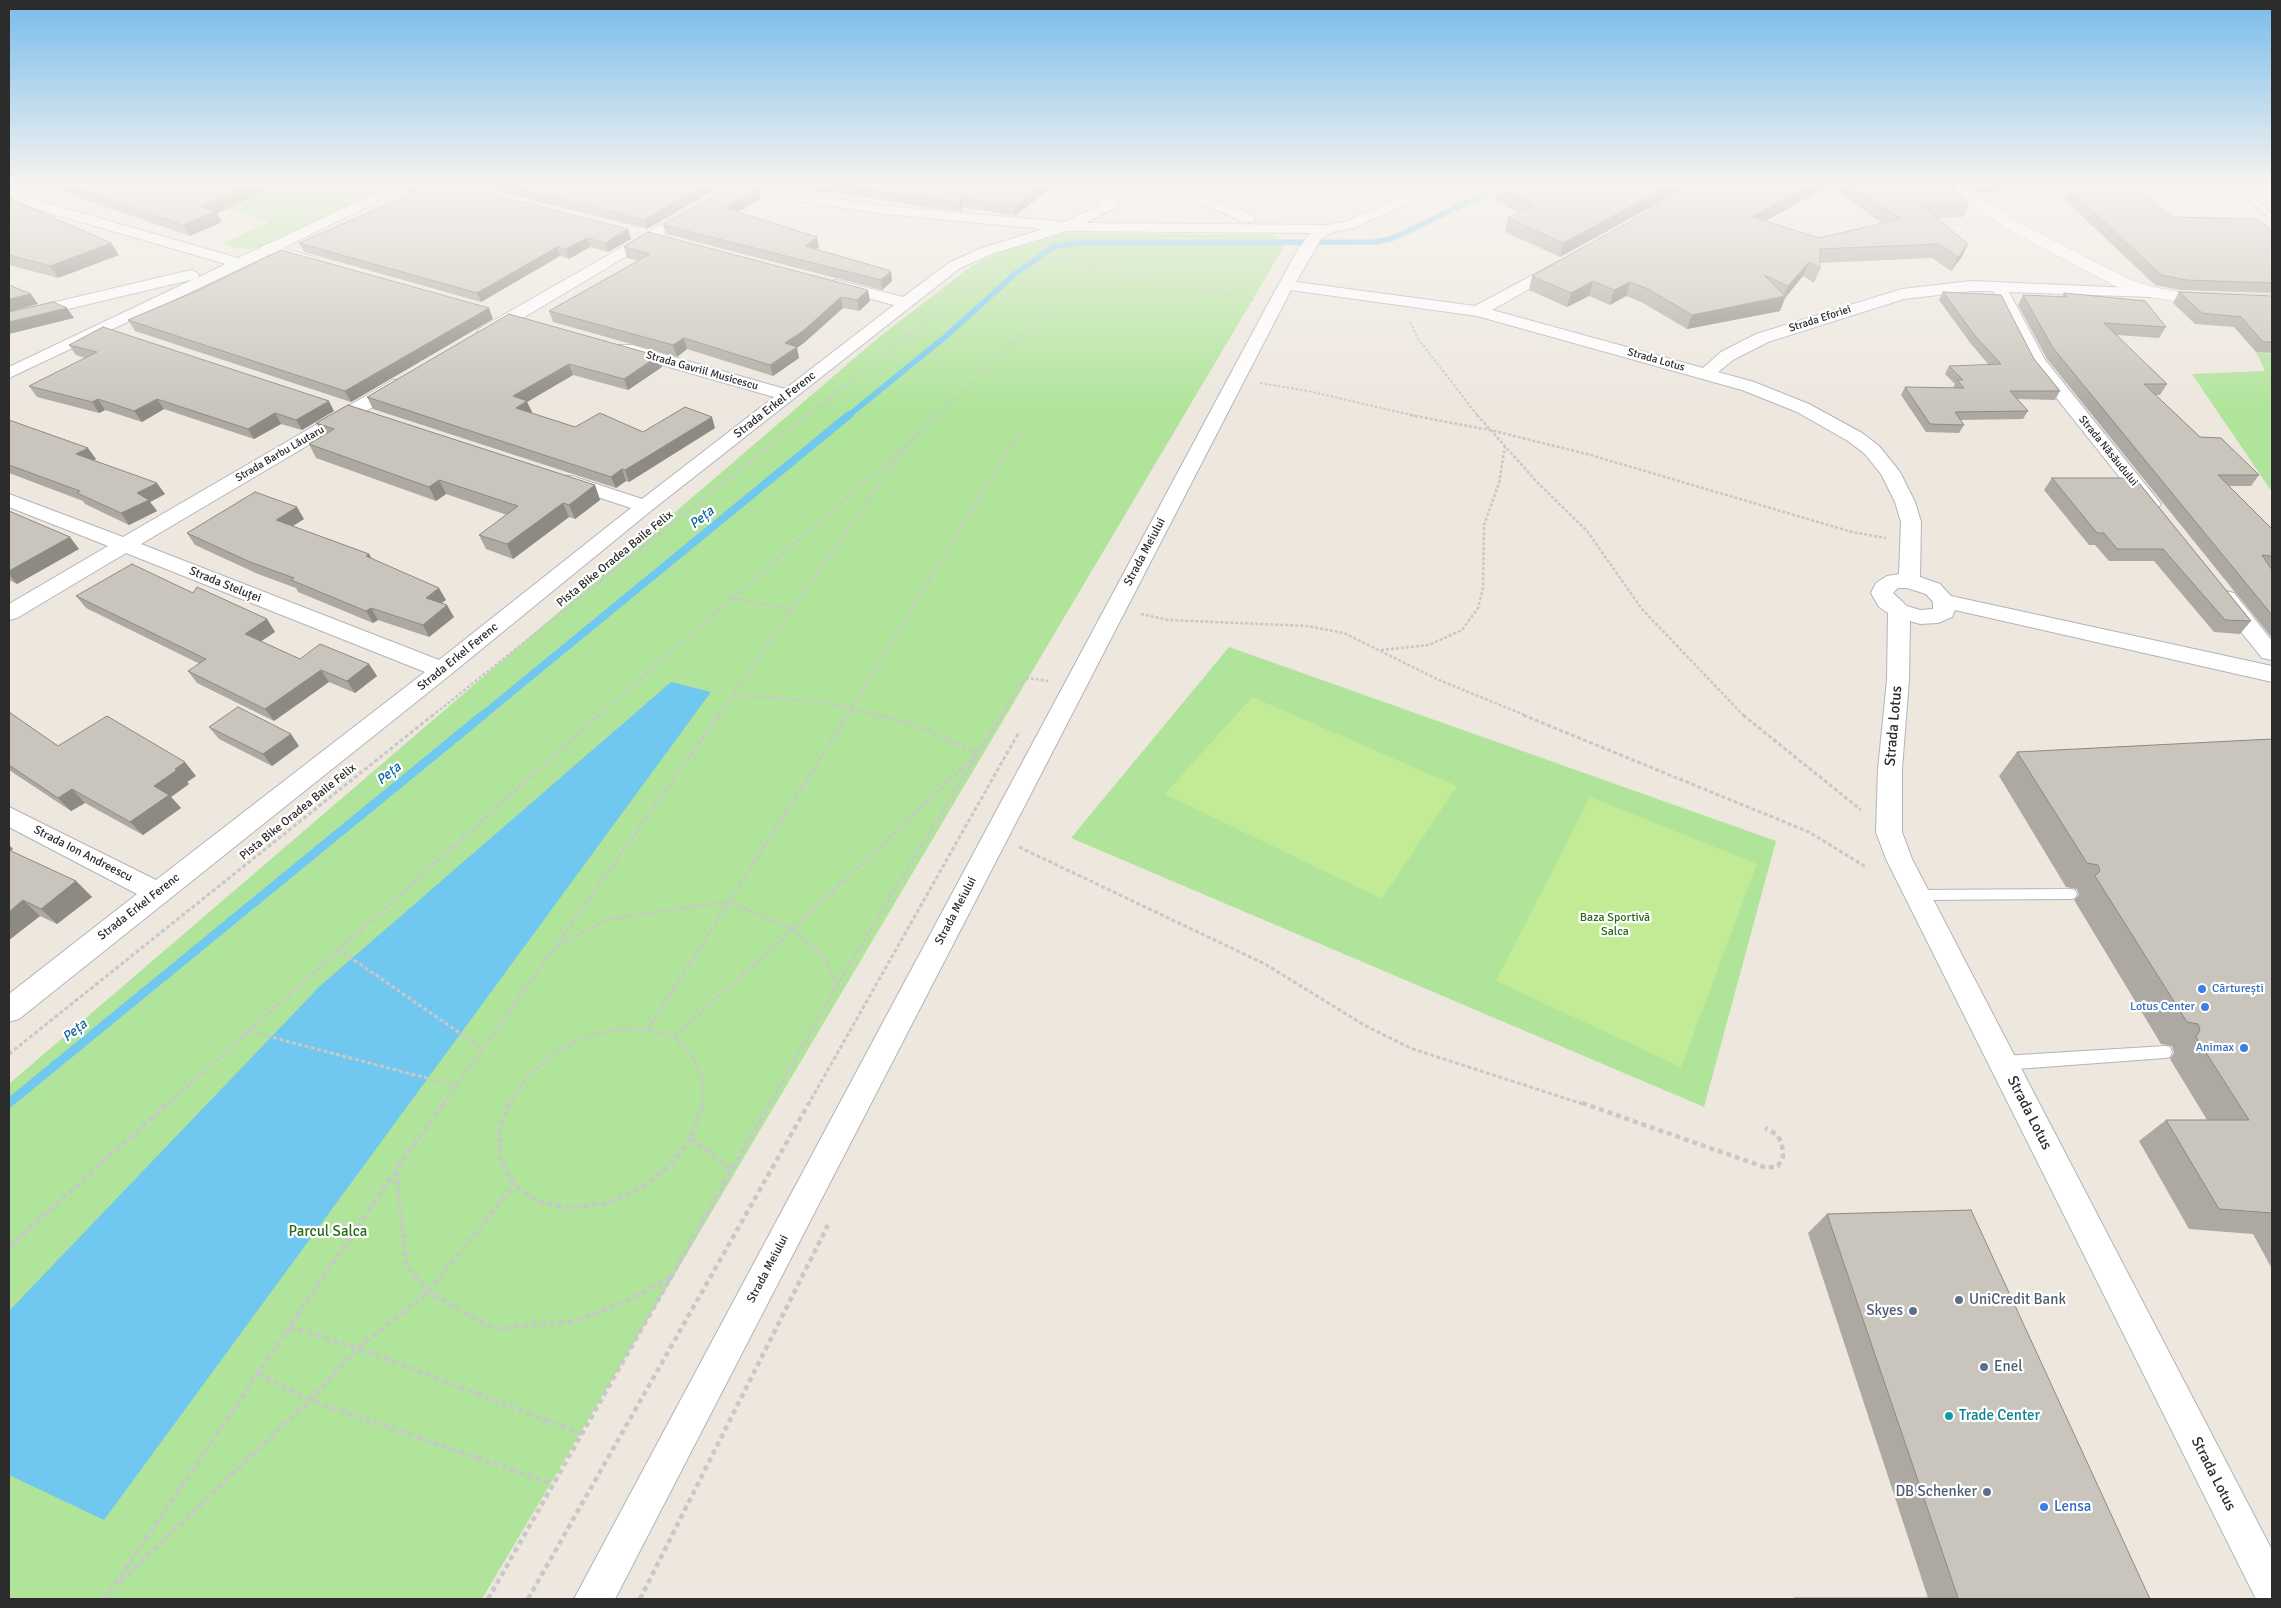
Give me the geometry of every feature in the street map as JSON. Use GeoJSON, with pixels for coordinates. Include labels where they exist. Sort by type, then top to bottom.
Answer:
{"type":"FeatureCollection","features":[{"type":"Feature","properties":{"kind":"main road"},"geometry":{"type":"LineString","coordinates":[[2076,260],[2123,283],[2150,292]]}},
{"type":"Feature","properties":{"kind":"main road","name":"Strada Eforiei"},"geometry":{"type":"LineString","coordinates":[[2150,292],[2201,298],[2272,300]]}},
{"type":"Feature","properties":{"kind":"street"},"geometry":{"type":"LineString","coordinates":[[228,260],[238,263]]}},
{"type":"Feature","properties":{"kind":"street"},"geometry":{"type":"LineString","coordinates":[[9,373],[245,260]]}},
{"type":"Feature","properties":{"kind":"street"},"geometry":{"type":"LineString","coordinates":[[309,260],[326,265]]}},
{"type":"Feature","properties":{"kind":"street"},"geometry":{"type":"LineString","coordinates":[[471,342],[608,260]]}},
{"type":"Feature","properties":{"kind":"street","name":"Strada Erkel Ferenc"},"geometry":{"type":"LineString","coordinates":[[9,1010],[442,670],[645,506],[964,260]]}},
{"type":"Feature","properties":{"kind":"street","name":"Strada Meiului"},"geometry":{"type":"LineString","coordinates":[[594,1599],[1300,260]]}},
{"type":"Feature","properties":{"kind":"street"},"geometry":{"type":"LineString","coordinates":[[1477,311],[1570,260]]}},
{"type":"Feature","properties":{"kind":"street"},"geometry":{"type":"LineString","coordinates":[[9,318],[238,263]]}},
{"type":"Feature","properties":{"kind":"street"},"geometry":{"type":"LineString","coordinates":[[820,281],[906,303]]}},
{"type":"Feature","properties":{"kind":"street","name":"Strada Eforiei"},"geometry":{"type":"LineString","coordinates":[[1706,374],[1727,356],[1743,346],[1792,327],[1862,305],[1921,291],[1957,286],[1998,286],[2150,292]]}},
{"type":"Feature","properties":{"kind":"street","name":"Strada Năsăudului"},"geometry":{"type":"LineString","coordinates":[[1998,286],[2037,362],[2160,515]]}},
{"type":"Feature","properties":{"kind":"street","name":"Strada Lotus"},"geometry":{"type":"LineString","coordinates":[[1281,295],[1405,301],[1477,311],[1516,320],[1748,386],[1803,408],[1847,432],[1872,450],[1890,472],[1906,502],[1911,522],[1910,581]]}},
{"type":"Feature","properties":{"kind":"street"},"geometry":{"type":"LineString","coordinates":[[494,312],[532,322]]}},
{"type":"Feature","properties":{"kind":"street"},"geometry":{"type":"LineString","coordinates":[[103,328],[131,338]]}},
{"type":"Feature","properties":{"kind":"street","name":"Strada Gavriil Musicescu"},"geometry":{"type":"LineString","coordinates":[[608,344],[787,395]]}},
{"type":"Feature","properties":{"kind":"street","name":"Strada Barbu Lăutaru"},"geometry":{"type":"LineString","coordinates":[[9,613],[412,376]]}},
{"type":"Feature","properties":{"kind":"street"},"geometry":{"type":"LineString","coordinates":[[335,405],[372,417]]}},
{"type":"Feature","properties":{"kind":"street"},"geometry":{"type":"LineString","coordinates":[[551,476],[645,506]]}},
{"type":"Feature","properties":{"kind":"street","name":"Strada Steluței"},"geometry":{"type":"LineString","coordinates":[[9,500],[442,670]]}},
{"type":"Feature","properties":{"kind":"street"},"geometry":{"type":"LineString","coordinates":[[1944,601],[1944,612],[1938,616],[1920,617],[1899,611],[1884,599],[1883,588],[1894,581],[1910,581],[1933,589],[1944,601],[2271,663]]}},
{"type":"Feature","properties":{"kind":"street"},"geometry":{"type":"LineString","coordinates":[[2215,584],[2271,663]]}},
{"type":"Feature","properties":{"kind":"street","name":"Strada Lotus"},"geometry":{"type":"LineString","coordinates":[[1899,611],[1898,680],[1890,769],[1889,832],[1899,860],[2272,1590]]}},
{"type":"Feature","properties":{"kind":"street","name":"Strada Ion Andreescu"},"geometry":{"type":"LineString","coordinates":[[9,816],[158,893]]}},
{"type":"Feature","properties":{"kind":"lane"},"geometry":{"type":"LineString","coordinates":[[1917,895],[2070,894]]}},
{"type":"Feature","properties":{"kind":"lane"},"geometry":{"type":"LineString","coordinates":[[2003,1063],[2166,1052]]}},
{"type":"Feature","properties":{"kind":"path"},"geometry":{"type":"LineString","coordinates":[[1070,260],[1281,295]]}},
{"type":"Feature","properties":{"kind":"path"},"geometry":{"type":"LineString","coordinates":[[9,1247],[730,598],[907,445],[1094,265]]}},
{"type":"Feature","properties":{"kind":"path","name":"Pista Bike Oradea Baile Felix"},"geometry":{"type":"LineString","coordinates":[[9,1054],[982,276]]}},
{"type":"Feature","properties":{"kind":"path"},"geometry":{"type":"LineString","coordinates":[[1405,301],[1406,311],[1418,339],[1490,430],[1538,483],[1587,532],[1642,609],[1745,718],[1889,832]]}},
{"type":"Feature","properties":{"kind":"path"},"geometry":{"type":"LineString","coordinates":[[1236,380],[1308,391],[1418,417],[1490,430],[1587,454],[1852,532],[1912,542]]}},
{"type":"Feature","properties":{"kind":"path"},"geometry":{"type":"LineString","coordinates":[[648,1030],[852,708],[1020,431]]}},
{"type":"Feature","properties":{"kind":"path"},"geometry":{"type":"LineString","coordinates":[[115,1586],[396,1170],[557,946],[907,445]]}},
{"type":"Feature","properties":{"kind":"path"},"geometry":{"type":"LineString","coordinates":[[1380,650],[1429,645],[1462,630],[1478,608],[1482,588],[1484,524],[1499,483],[1505,446]]}},
{"type":"Feature","properties":{"kind":"path"},"geometry":{"type":"LineString","coordinates":[[730,598],[792,609]]}},
{"type":"Feature","properties":{"kind":"path"},"geometry":{"type":"LineString","coordinates":[[1116,608],[1168,620],[1206,620],[1308,626],[1344,633],[1439,680],[1810,832],[1866,867]]}},
{"type":"Feature","properties":{"kind":"path"},"geometry":{"type":"LineString","coordinates":[[1042,690],[1052,673]]}},
{"type":"Feature","properties":{"kind":"path"},"geometry":{"type":"LineString","coordinates":[[488,1599],[837,985],[1024,680],[1028,678],[1075,687]]}},
{"type":"Feature","properties":{"kind":"path"},"geometry":{"type":"LineString","coordinates":[[731,695],[819,702],[852,708],[912,724],[978,753]]}},
{"type":"Feature","properties":{"kind":"path"},"geometry":{"type":"LineString","coordinates":[[528,1599],[1023,725]]}},
{"type":"Feature","properties":{"kind":"path"},"geometry":{"type":"LineString","coordinates":[[674,1038],[793,929],[978,753]]}},
{"type":"Feature","properties":{"kind":"path"},"geometry":{"type":"LineString","coordinates":[[997,834],[1018,847],[1265,964],[1364,1024],[1410,1048],[1618,1115],[1767,1168],[1778,1166],[1783,1157],[1782,1143],[1776,1134],[1766,1128]]}},
{"type":"Feature","properties":{"kind":"path"},"geometry":{"type":"LineString","coordinates":[[557,946],[609,919],[728,902],[793,929],[824,957],[837,985]]}},
{"type":"Feature","properties":{"kind":"path"},"geometry":{"type":"LineString","coordinates":[[338,950],[347,954],[483,1049]]}},
{"type":"Feature","properties":{"kind":"path"},"geometry":{"type":"LineString","coordinates":[[618,1029],[648,1030],[674,1038],[693,1057],[703,1080],[702,1108],[691,1138],[670,1166],[640,1188],[606,1203],[570,1208],[539,1202],[514,1185],[501,1161],[499,1132],[509,1102],[529,1075],[555,1052],[586,1036],[618,1029]]}},
{"type":"Feature","properties":{"kind":"path"},"geometry":{"type":"LineString","coordinates":[[248,1030],[433,1078],[457,1086]]}},
{"type":"Feature","properties":{"kind":"path"},"geometry":{"type":"LineString","coordinates":[[691,1138],[732,1171]]}},
{"type":"Feature","properties":{"kind":"path"},"geometry":{"type":"LineString","coordinates":[[396,1170],[406,1264],[428,1292],[494,1329],[575,1321],[627,1301],[673,1276]]}},
{"type":"Feature","properties":{"kind":"path"},"geometry":{"type":"LineString","coordinates":[[104,1599],[115,1586],[310,1400],[358,1348],[428,1292],[514,1185]]}},
{"type":"Feature","properties":{"kind":"path"},"geometry":{"type":"LineString","coordinates":[[290,1327],[358,1348],[582,1434]]}},
{"type":"Feature","properties":{"kind":"path"},"geometry":{"type":"LineString","coordinates":[[258,1374],[310,1400],[553,1484]]}},
{"type":"Feature","properties":{"kind":"green space","name":"Parcul Salca"},"geometry":{"type":"Polygon","coordinates":[[[984,260],[1276,260],[482,1599],[9,1599],[9,1084],[878,338],[973,265],[984,260]]]}},
{"type":"Feature","properties":{"kind":"green space"},"geometry":{"type":"Polygon","coordinates":[[[2256,352],[2272,354],[2272,492],[2192,374],[2265,371],[2256,352]]]}},
{"type":"Feature","properties":{"kind":"green space","name":"Baza Sportivă Salca"},"geometry":{"type":"Polygon","coordinates":[[[1229,647],[1776,841],[1704,1107],[1071,838],[1229,647]]]}},
{"type":"Feature","properties":{"kind":"green space"},"geometry":{"type":"Polygon","coordinates":[[[1252,697],[1457,786],[1382,899],[1165,794],[1252,697]]]}},
{"type":"Feature","properties":{"kind":"green space"},"geometry":{"type":"Polygon","coordinates":[[[1590,797],[1757,864],[1681,1067],[1496,981],[1590,797]]]}},
{"type":"Feature","properties":{"kind":"water"},"geometry":{"type":"Polygon","coordinates":[[[671,682],[711,692],[104,1520],[9,1475],[9,1311],[320,986],[671,682]]]}},
{"type":"Feature","properties":{"kind":"building"},"geometry":{"type":"Polygon","coordinates":[[[28,260],[66,260],[50,266],[28,260]]]}},
{"type":"Feature","properties":{"kind":"building"},"geometry":{"type":"Polygon","coordinates":[[[260,260],[317,260],[489,308],[345,391],[128,320],[199,290],[260,260]]]}},
{"type":"Feature","properties":{"kind":"building"},"geometry":{"type":"Polygon","coordinates":[[[360,260],[534,260],[477,293],[360,260]]]}},
{"type":"Feature","properties":{"kind":"building"},"geometry":{"type":"Polygon","coordinates":[[[639,260],[754,260],[868,290],[857,300],[841,297],[803,331],[785,343],[797,347],[770,365],[684,338],[673,345],[549,311],[639,260]]]}},
{"type":"Feature","properties":{"kind":"building"},"geometry":{"type":"Polygon","coordinates":[[[802,260],[853,260],[891,271],[881,280],[802,260]]]}},
{"type":"Feature","properties":{"kind":"building"},"geometry":{"type":"Polygon","coordinates":[[[1561,260],[1820,260],[1820,269],[1809,262],[1788,286],[1764,275],[1785,296],[1692,315],[1648,289],[1630,282],[1614,290],[1593,281],[1571,293],[1532,276],[1561,260]]]}},
{"type":"Feature","properties":{"kind":"building"},"geometry":{"type":"Polygon","coordinates":[[[2145,260],[2272,260],[2272,283],[2187,280],[2161,275],[2145,260]]]}},
{"type":"Feature","properties":{"kind":"building"},"geometry":{"type":"Polygon","coordinates":[[[9,285],[31,294],[9,299],[9,285]]]}},
{"type":"Feature","properties":{"kind":"building"},"geometry":{"type":"Polygon","coordinates":[[[1943,292],[2001,295],[2034,359],[2060,391],[2010,391],[2028,411],[1955,412],[1964,425],[1930,424],[1905,387],[1964,388],[1957,380],[1963,380],[1949,366],[2001,364],[1975,336],[1943,292]]]}},
{"type":"Feature","properties":{"kind":"building"},"geometry":{"type":"Polygon","coordinates":[[[2179,292],[2272,296],[2272,342],[2263,342],[2241,317],[2202,313],[2179,292]]]}},
{"type":"Feature","properties":{"kind":"building"},"geometry":{"type":"Polygon","coordinates":[[[2064,293],[2145,301],[2166,327],[2104,323],[2167,384],[2144,384],[2200,437],[2221,438],[2259,475],[2218,475],[2272,529],[2272,556],[2262,555],[2272,570],[2272,615],[2053,348],[2023,295],[2067,297],[2064,293]]]}},
{"type":"Feature","properties":{"kind":"building"},"geometry":{"type":"Polygon","coordinates":[[[53,302],[67,308],[9,322],[9,312],[53,302]]]}},
{"type":"Feature","properties":{"kind":"building"},"geometry":{"type":"Polygon","coordinates":[[[509,314],[658,356],[624,379],[569,364],[513,396],[527,401],[516,408],[575,427],[600,413],[643,432],[685,407],[712,417],[611,477],[367,397],[509,314]]]}},
{"type":"Feature","properties":{"kind":"building"},"geometry":{"type":"Polygon","coordinates":[[[103,327],[329,401],[296,420],[275,413],[248,429],[157,399],[134,411],[98,399],[92,402],[29,386],[97,352],[69,345],[103,327]]]}},
{"type":"Feature","properties":{"kind":"building"},"geometry":{"type":"Polygon","coordinates":[[[348,405],[595,485],[569,505],[563,503],[507,544],[479,535],[518,506],[439,480],[429,487],[309,444],[334,429],[316,423],[348,405]]]}},
{"type":"Feature","properties":{"kind":"building"},"geometry":{"type":"Polygon","coordinates":[[[9,420],[88,448],[76,454],[157,483],[137,493],[149,500],[121,513],[77,493],[80,491],[9,465],[9,420]]]}},
{"type":"Feature","properties":{"kind":"building"},"geometry":{"type":"Polygon","coordinates":[[[2052,478],[2135,478],[2251,621],[2225,620],[2163,549],[2117,549],[2104,533],[2097,533],[2052,478]]]}},
{"type":"Feature","properties":{"kind":"building"},"geometry":{"type":"Polygon","coordinates":[[[255,492],[297,507],[276,520],[369,554],[366,556],[439,588],[426,598],[447,605],[423,625],[371,608],[366,611],[291,580],[294,578],[250,562],[187,533],[255,492]]]}},
{"type":"Feature","properties":{"kind":"building"},"geometry":{"type":"Polygon","coordinates":[[[9,511],[70,537],[9,571],[9,511]]]}},
{"type":"Feature","properties":{"kind":"building"},"geometry":{"type":"Polygon","coordinates":[[[132,564],[193,593],[197,587],[267,619],[245,634],[300,659],[320,644],[369,664],[347,681],[321,670],[265,709],[188,671],[206,659],[76,596],[132,564]]]}},
{"type":"Feature","properties":{"kind":"building"},"geometry":{"type":"Polygon","coordinates":[[[238,707],[291,734],[263,754],[209,727],[238,707]]]}},
{"type":"Feature","properties":{"kind":"building"},"geometry":{"type":"Polygon","coordinates":[[[9,712],[58,746],[107,716],[185,762],[154,786],[169,795],[130,822],[72,789],[58,798],[9,765],[9,712]]]}},
{"type":"Feature","properties":{"kind":"building","name":"Lotus Center"},"geometry":{"type":"Polygon","coordinates":[[[2272,739],[2272,1213],[2219,1209],[2166,1120],[2249,1120],[2196,1037],[2200,1030],[2198,1024],[2187,1022],[2095,876],[2100,871],[2098,865],[2087,863],[2017,752],[2272,739]]]}},
{"type":"Feature","properties":{"kind":"building"},"geometry":{"type":"Polygon","coordinates":[[[9,850],[76,881],[41,909],[23,900],[9,912],[9,850]]]}},
{"type":"Feature","properties":{"kind":"building","name":"Trade Center"},"geometry":{"type":"Polygon","coordinates":[[[1971,1210],[2150,1599],[1794,1599],[1958,1598],[1827,1214],[1971,1210]]]}},
{"type":"Feature","properties":{"kind":"waterway","name":"Peța"},"geometry":{"type":"LineString","coordinates":[[848,416],[945,337],[1015,274],[1035,260]]}},
{"type":"Feature","properties":{"kind":"waterway","name":"Peța"},"geometry":{"type":"LineString","coordinates":[[482,716],[849,415]]}},
{"type":"Feature","properties":{"kind":"waterway","name":"Peța"},"geometry":{"type":"LineString","coordinates":[[9,1103],[483,715]]}},
{"type":"Feature","properties":{"kind":"place","name":"Cărturești"},"geometry":{"type":"Point","coordinates":[2202,989]}},
{"type":"Feature","properties":{"kind":"place","name":"Lotus Center"},"geometry":{"type":"Point","coordinates":[2205,1007]}},
{"type":"Feature","properties":{"kind":"place","name":"Animax"},"geometry":{"type":"Point","coordinates":[2244,1048]}},
{"type":"Feature","properties":{"kind":"place","name":"UniCredit Bank"},"geometry":{"type":"Point","coordinates":[1959,1300]}},
{"type":"Feature","properties":{"kind":"place","name":"Skyes"},"geometry":{"type":"Point","coordinates":[1913,1311]}},
{"type":"Feature","properties":{"kind":"place","name":"Enel"},"geometry":{"type":"Point","coordinates":[1984,1367]}},
{"type":"Feature","properties":{"kind":"place","name":"Trade Center"},"geometry":{"type":"Point","coordinates":[1949,1416]}},
{"type":"Feature","properties":{"kind":"place","name":"DB Schenker"},"geometry":{"type":"Point","coordinates":[1987,1492]}},
{"type":"Feature","properties":{"kind":"place","name":"Lensa"},"geometry":{"type":"Point","coordinates":[2044,1507]}}]}
